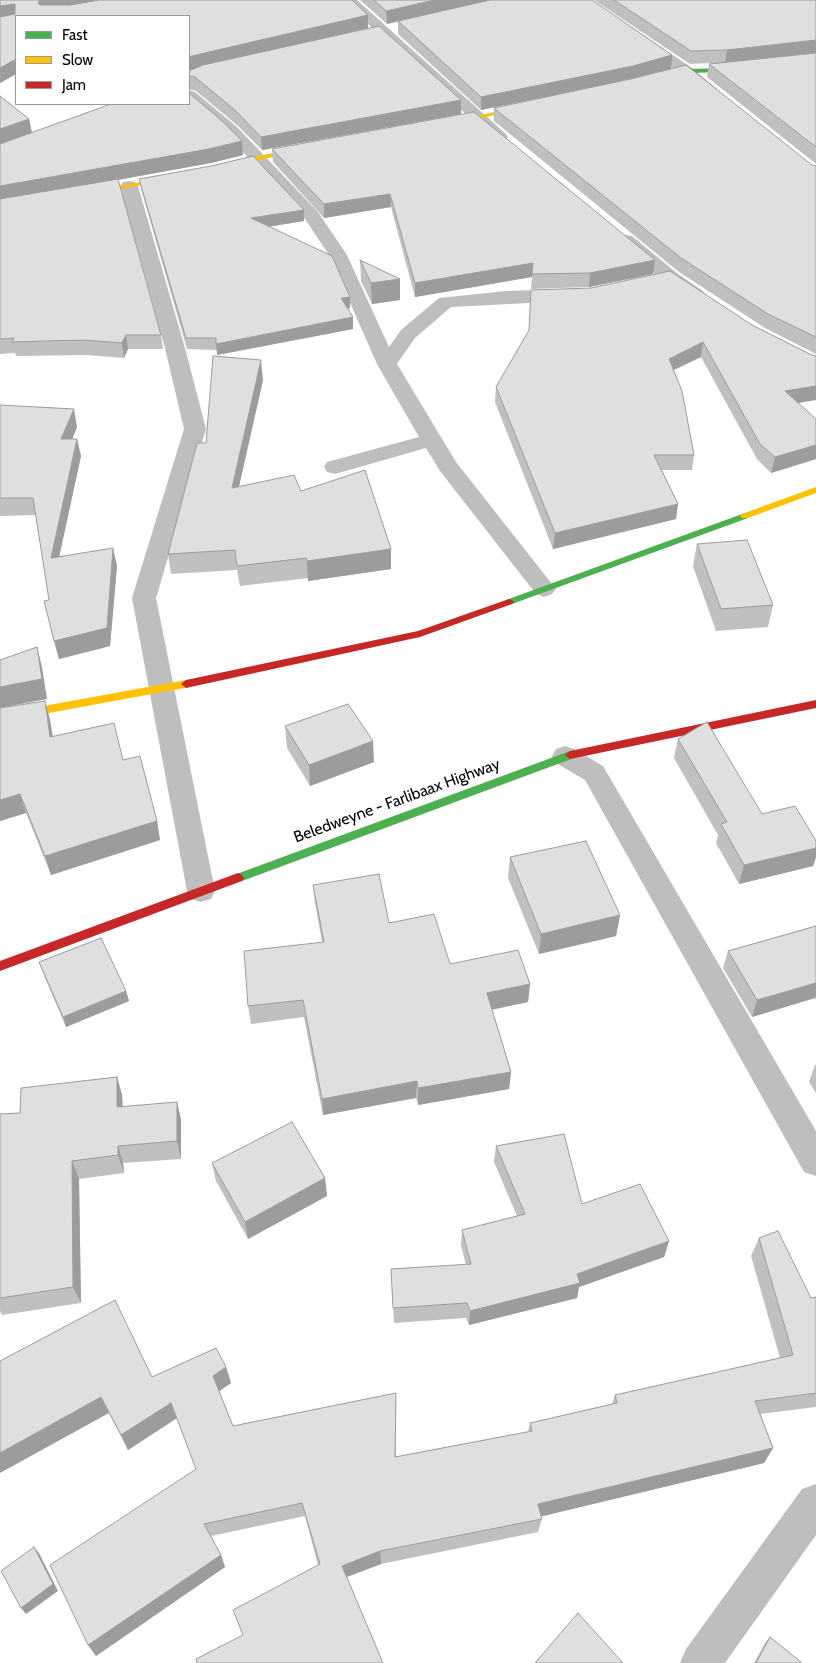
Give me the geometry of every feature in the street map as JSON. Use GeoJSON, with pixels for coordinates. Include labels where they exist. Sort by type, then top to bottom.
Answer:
{"type":"FeatureCollection","features":[{"type":"Feature","properties":{"kind":"street"},"geometry":{"type":"LineString","coordinates":[[349,0],[476,118],[514,148]]}},
{"type":"Feature","properties":{"kind":"street"},"geometry":{"type":"LineString","coordinates":[[581,0],[687,71],[725,101]]}},
{"type":"Feature","properties":{"kind":"street"},"geometry":{"type":"LineString","coordinates":[[367,35],[403,26]]}},
{"type":"Feature","properties":{"kind":"street"},"geometry":{"type":"LineString","coordinates":[[642,83],[687,71],[725,70],[816,59]]}},
{"type":"Feature","properties":{"kind":"street"},"geometry":{"type":"LineString","coordinates":[[190,95],[230,129],[312,216],[338,255],[387,364],[430,440],[448,466],[544,589]]}},
{"type":"Feature","properties":{"kind":"street"},"geometry":{"type":"LineString","coordinates":[[429,126],[545,104]]}},
{"type":"Feature","properties":{"kind":"street"},"geometry":{"type":"LineString","coordinates":[[203,172],[258,158],[325,145]]}},
{"type":"Feature","properties":{"kind":"street"},"geometry":{"type":"LineString","coordinates":[[74,195],[184,176]]}},
{"type":"Feature","properties":{"kind":"street"},"geometry":{"type":"LineString","coordinates":[[129,186],[175,348],[195,429],[144,598],[201,891]]}},
{"type":"Feature","properties":{"kind":"street"},"geometry":{"type":"LineString","coordinates":[[610,228],[662,280],[710,304]]}},
{"type":"Feature","properties":{"kind":"street"},"geometry":{"type":"LineString","coordinates":[[387,364],[408,334],[446,302],[506,297],[589,295]]}},
{"type":"Feature","properties":{"kind":"street"},"geometry":{"type":"LineString","coordinates":[[335,467],[430,440]]}},
{"type":"Feature","properties":{"kind":"street"},"geometry":{"type":"LineString","coordinates":[[0,718],[162,689],[420,634],[816,490]]}},
{"type":"Feature","properties":{"kind":"street","name":"Beledweyne - Farlibaax Highway"},"geometry":{"type":"LineString","coordinates":[[0,966],[565,756],[816,704]]}},
{"type":"Feature","properties":{"kind":"street"},"geometry":{"type":"LineString","coordinates":[[565,756],[594,773],[816,1161]]}},
{"type":"Feature","properties":{"kind":"street"},"geometry":{"type":"LineString","coordinates":[[700,1663],[816,1503]]}},
{"type":"Feature","properties":{"kind":"building"},"geometry":{"type":"Polygon","coordinates":[[[0,0],[40,0],[38,3],[40,5],[70,5],[99,0],[352,0],[368,15],[190,57],[190,15],[15,15],[15,60],[0,68],[0,17],[15,14],[15,4],[0,6],[0,0]]]}},
{"type":"Feature","properties":{"kind":"building"},"geometry":{"type":"Polygon","coordinates":[[[374,0],[435,0],[386,11],[374,0]]]}},
{"type":"Feature","properties":{"kind":"building"},"geometry":{"type":"Polygon","coordinates":[[[490,0],[592,0],[672,55],[633,66],[481,97],[398,21],[490,0]]]}},
{"type":"Feature","properties":{"kind":"building"},"geometry":{"type":"Polygon","coordinates":[[[614,0],[816,0],[816,40],[727,50],[691,51],[614,0]]]}},
{"type":"Feature","properties":{"kind":"building"},"geometry":{"type":"Polygon","coordinates":[[[379,26],[461,100],[261,137],[236,111],[195,77],[190,76],[190,71],[203,65],[379,26]]]}},
{"type":"Feature","properties":{"kind":"building"},"geometry":{"type":"Polygon","coordinates":[[[816,53],[816,147],[709,64],[816,53]]]}},
{"type":"Feature","properties":{"kind":"building"},"geometry":{"type":"Polygon","coordinates":[[[686,65],[812,165],[816,166],[816,337],[768,314],[681,258],[494,108],[635,78],[686,65]]]}},
{"type":"Feature","properties":{"kind":"building"},"geometry":{"type":"Polygon","coordinates":[[[190,94],[242,141],[209,149],[0,186],[0,144],[108,105],[190,105],[190,94]]]}},
{"type":"Feature","properties":{"kind":"building"},"geometry":{"type":"Polygon","coordinates":[[[0,96],[29,119],[0,129],[0,96]]]}},
{"type":"Feature","properties":{"kind":"building"},"geometry":{"type":"Polygon","coordinates":[[[474,112],[655,260],[590,273],[532,274],[533,263],[415,283],[390,194],[324,204],[272,149],[474,112]]]}},
{"type":"Feature","properties":{"kind":"building"},"geometry":{"type":"Polygon","coordinates":[[[253,156],[304,210],[251,218],[332,256],[350,297],[341,298],[353,317],[216,344],[216,338],[186,338],[139,179],[253,156]]]}},
{"type":"Feature","properties":{"kind":"building"},"geometry":{"type":"Polygon","coordinates":[[[118,179],[161,335],[126,335],[122,343],[83,340],[12,342],[14,338],[0,339],[0,199],[118,179]]]}},
{"type":"Feature","properties":{"kind":"building"},"geometry":{"type":"Polygon","coordinates":[[[360,260],[400,279],[371,283],[360,260]]]}},
{"type":"Feature","properties":{"kind":"building"},"geometry":{"type":"Polygon","coordinates":[[[670,271],[752,325],[816,356],[816,386],[785,391],[816,419],[816,445],[775,457],[760,444],[703,342],[669,359],[682,391],[694,455],[654,455],[678,504],[555,533],[496,387],[529,330],[531,290],[591,288],[670,271]]]}},
{"type":"Feature","properties":{"kind":"building"},"geometry":{"type":"Polygon","coordinates":[[[213,356],[261,360],[232,488],[294,475],[301,491],[365,470],[391,549],[307,561],[306,558],[237,566],[235,550],[168,554],[197,443],[206,443],[213,356]]]}},
{"type":"Feature","properties":{"kind":"building"},"geometry":{"type":"Polygon","coordinates":[[[0,405],[74,409],[61,439],[77,439],[51,558],[113,548],[107,628],[54,641],[44,601],[49,600],[33,498],[0,498],[0,405]]]}},
{"type":"Feature","properties":{"kind":"building"},"geometry":{"type":"Polygon","coordinates":[[[747,540],[773,605],[721,609],[697,544],[747,540]]]}},
{"type":"Feature","properties":{"kind":"building"},"geometry":{"type":"Polygon","coordinates":[[[37,647],[42,679],[0,687],[0,660],[37,647]]]}},
{"type":"Feature","properties":{"kind":"building"},"geometry":{"type":"Polygon","coordinates":[[[45,701],[50,737],[114,723],[123,760],[140,756],[157,821],[45,856],[20,794],[0,800],[0,708],[45,701]]]}},
{"type":"Feature","properties":{"kind":"building"},"geometry":{"type":"Polygon","coordinates":[[[348,704],[373,741],[309,765],[285,726],[348,704]]]}},
{"type":"Feature","properties":{"kind":"building"},"geometry":{"type":"Polygon","coordinates":[[[707,722],[762,814],[795,806],[816,841],[816,848],[744,865],[721,824],[727,822],[678,739],[707,722]]]}},
{"type":"Feature","properties":{"kind":"building"},"geometry":{"type":"Polygon","coordinates":[[[586,841],[620,915],[541,934],[510,857],[586,841]]]}},
{"type":"Feature","properties":{"kind":"building"},"geometry":{"type":"Polygon","coordinates":[[[379,874],[389,923],[434,914],[450,964],[518,950],[530,984],[487,993],[511,1072],[418,1088],[417,1081],[322,1099],[303,1000],[248,1006],[244,951],[324,942],[313,885],[379,874]]]}},
{"type":"Feature","properties":{"kind":"building"},"geometry":{"type":"Polygon","coordinates":[[[816,926],[816,983],[757,1000],[728,951],[816,926]]]}},
{"type":"Feature","properties":{"kind":"building"},"geometry":{"type":"Polygon","coordinates":[[[101,938],[126,991],[63,1017],[39,962],[101,938]]]}},
{"type":"Feature","properties":{"kind":"building"},"geometry":{"type":"Polygon","coordinates":[[[117,1077],[117,1107],[177,1102],[177,1141],[118,1146],[118,1155],[72,1161],[73,1287],[0,1298],[0,1114],[20,1113],[21,1088],[117,1077]]]}},
{"type":"Feature","properties":{"kind":"building"},"geometry":{"type":"Polygon","coordinates":[[[292,1122],[325,1178],[245,1222],[212,1163],[292,1122]]]}},
{"type":"Feature","properties":{"kind":"building"},"geometry":{"type":"Polygon","coordinates":[[[564,1134],[582,1204],[640,1184],[669,1241],[577,1274],[580,1283],[470,1311],[467,1303],[393,1308],[391,1269],[471,1264],[462,1230],[525,1214],[496,1146],[564,1134]]]}},
{"type":"Feature","properties":{"kind":"building"},"geometry":{"type":"Polygon","coordinates":[[[778,1231],[811,1298],[816,1297],[816,1393],[755,1401],[773,1448],[538,1504],[542,1519],[380,1551],[342,1566],[383,1663],[197,1663],[196,1659],[243,1635],[233,1610],[320,1564],[302,1503],[204,1524],[221,1555],[88,1645],[50,1565],[196,1469],[171,1403],[121,1435],[101,1397],[0,1453],[0,1361],[115,1300],[152,1377],[216,1348],[226,1367],[213,1376],[233,1426],[396,1393],[395,1457],[532,1431],[530,1423],[617,1403],[615,1395],[793,1355],[759,1238],[778,1231]]]}},
{"type":"Feature","properties":{"kind":"building"},"geometry":{"type":"Polygon","coordinates":[[[34,1547],[53,1584],[21,1608],[1,1571],[34,1547]]]}},
{"type":"Feature","properties":{"kind":"building"},"geometry":{"type":"Polygon","coordinates":[[[578,1613],[623,1663],[535,1663],[578,1613]]]}},
{"type":"Feature","properties":{"kind":"building"},"geometry":{"type":"Polygon","coordinates":[[[770,1637],[801,1662],[801,1663],[756,1663],[770,1637]]]}},
{"type":"Feature","properties":{"kind":"traffic: fast"},"geometry":{"type":"LineString","coordinates":[[656,79],[687,71],[725,70],[816,59]]}},
{"type":"Feature","properties":{"kind":"traffic: fast"},"geometry":{"type":"LineString","coordinates":[[509,602],[745,516]]}},
{"type":"Feature","properties":{"kind":"traffic: fast"},"geometry":{"type":"LineString","coordinates":[[238,878],[570,755]]}},
{"type":"Feature","properties":{"kind":"traffic: slow"},"geometry":{"type":"LineString","coordinates":[[443,124],[531,106]]}},
{"type":"Feature","properties":{"kind":"traffic: slow"},"geometry":{"type":"LineString","coordinates":[[218,169],[258,158],[310,148]]}},
{"type":"Feature","properties":{"kind":"traffic: slow"},"geometry":{"type":"LineString","coordinates":[[83,194],[176,177]]}},
{"type":"Feature","properties":{"kind":"traffic: slow"},"geometry":{"type":"LineString","coordinates":[[745,516],[816,490]]}},
{"type":"Feature","properties":{"kind":"traffic: slow"},"geometry":{"type":"LineString","coordinates":[[0,718],[186,684]]}},
{"type":"Feature","properties":{"kind":"traffic: jam"},"geometry":{"type":"LineString","coordinates":[[186,684],[420,634],[509,602]]}},
{"type":"Feature","properties":{"kind":"traffic: jam"},"geometry":{"type":"LineString","coordinates":[[570,755],[816,704]]}},
{"type":"Feature","properties":{"kind":"traffic: jam"},"geometry":{"type":"LineString","coordinates":[[0,966],[238,878]]}}]}
